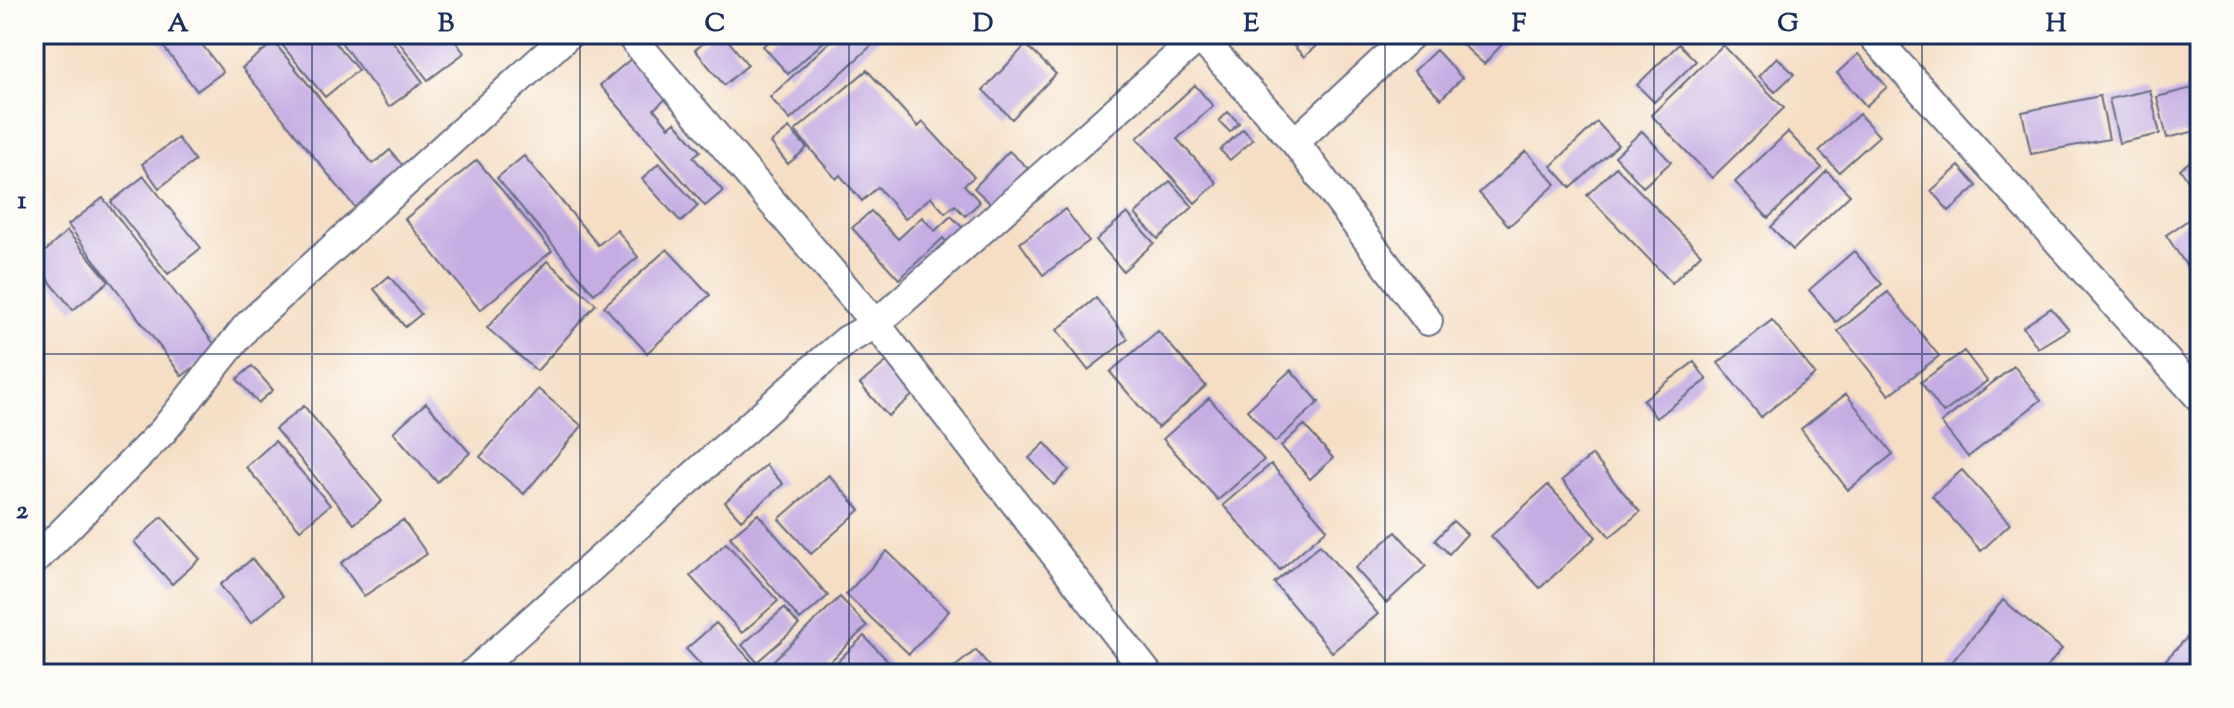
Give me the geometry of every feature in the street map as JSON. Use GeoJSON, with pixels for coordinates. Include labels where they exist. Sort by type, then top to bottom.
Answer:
{"type":"FeatureCollection","features":[{"type":"Feature","properties":{"kind":"street"},"geometry":{"type":"LineString","coordinates":[[34,561],[163,431],[247,326],[569,34]]}},
{"type":"Feature","properties":{"kind":"street"},"geometry":{"type":"LineString","coordinates":[[629,34],[876,324],[1148,674]]}},
{"type":"Feature","properties":{"kind":"street"},"geometry":{"type":"LineString","coordinates":[[1295,142],[1412,34]]}},
{"type":"Feature","properties":{"kind":"street"},"geometry":{"type":"LineString","coordinates":[[1871,34],[2200,398]]}},
{"type":"Feature","properties":{"kind":"street"},"geometry":{"type":"LineString","coordinates":[[472,674],[814,368],[847,340],[876,324],[1198,36],[1295,142],[1428,321]]}},
{"type":"Feature","properties":{"kind":"building"},"geometry":{"type":"Polygon","coordinates":[[[154,34],[194,34],[223,72],[197,91],[154,34]]]}},
{"type":"Feature","properties":{"kind":"building"},"geometry":{"type":"Polygon","coordinates":[[[283,34],[328,34],[358,70],[325,97],[277,39],[283,34]]]}},
{"type":"Feature","properties":{"kind":"building"},"geometry":{"type":"Polygon","coordinates":[[[335,34],[387,34],[423,82],[389,107],[335,34]]]}},
{"type":"Feature","properties":{"kind":"building"},"geometry":{"type":"Polygon","coordinates":[[[393,34],[450,34],[464,53],[428,80],[393,34]]]}},
{"type":"Feature","properties":{"kind":"building"},"geometry":{"type":"Polygon","coordinates":[[[715,34],[723,34],[748,65],[724,85],[695,50],[715,34]]]}},
{"type":"Feature","properties":{"kind":"building"},"geometry":{"type":"Polygon","coordinates":[[[776,34],[832,34],[788,74],[763,46],[776,34]]]}},
{"type":"Feature","properties":{"kind":"building"},"geometry":{"type":"Polygon","coordinates":[[[838,34],[884,34],[790,120],[770,97],[838,34]]]}},
{"type":"Feature","properties":{"kind":"building"},"geometry":{"type":"Polygon","coordinates":[[[1283,34],[1329,34],[1304,57],[1283,34]]]}},
{"type":"Feature","properties":{"kind":"building"},"geometry":{"type":"Polygon","coordinates":[[[1458,34],[1497,34],[1505,41],[1484,64],[1454,37],[1458,34]]]}},
{"type":"Feature","properties":{"kind":"building"},"geometry":{"type":"Polygon","coordinates":[[[274,42],[373,164],[390,150],[406,170],[357,210],[242,68],[274,42]]]}},
{"type":"Feature","properties":{"kind":"building"},"geometry":{"type":"Polygon","coordinates":[[[1679,44],[1696,61],[1654,102],[1637,85],[1679,44]]]}},
{"type":"Feature","properties":{"kind":"building"},"geometry":{"type":"Polygon","coordinates":[[[1026,45],[1056,74],[1012,119],[983,90],[1026,45]]]}},
{"type":"Feature","properties":{"kind":"building"},"geometry":{"type":"Polygon","coordinates":[[[1723,45],[1784,108],[1712,178],[1651,115],[1723,45]]]}},
{"type":"Feature","properties":{"kind":"building"},"geometry":{"type":"Polygon","coordinates":[[[1436,50],[1462,78],[1441,99],[1414,71],[1436,50]]]}},
{"type":"Feature","properties":{"kind":"building"},"geometry":{"type":"Polygon","coordinates":[[[1858,54],[1887,87],[1866,106],[1837,73],[1858,54]]]}},
{"type":"Feature","properties":{"kind":"building"},"geometry":{"type":"Polygon","coordinates":[[[1777,57],[1794,74],[1775,92],[1759,76],[1777,57]]]}},
{"type":"Feature","properties":{"kind":"building"},"geometry":{"type":"Polygon","coordinates":[[[632,58],[667,98],[654,109],[669,127],[675,122],[700,151],[693,157],[723,191],[705,206],[600,85],[632,58]]]}},
{"type":"Feature","properties":{"kind":"building"},"geometry":{"type":"Polygon","coordinates":[[[867,70],[918,127],[923,122],[974,177],[964,185],[980,202],[965,216],[955,205],[945,213],[931,197],[905,219],[878,187],[862,201],[840,175],[836,179],[795,131],[867,70]]]}},
{"type":"Feature","properties":{"kind":"building"},"geometry":{"type":"Polygon","coordinates":[[[1195,85],[1213,106],[1177,139],[1217,183],[1195,203],[1137,138],[1195,85]]]}},
{"type":"Feature","properties":{"kind":"building"},"geometry":{"type":"Polygon","coordinates":[[[2200,86],[2200,130],[2167,138],[2157,97],[2200,86]]]}},
{"type":"Feature","properties":{"kind":"building"},"geometry":{"type":"Polygon","coordinates":[[[2150,90],[2160,134],[2119,143],[2109,99],[2150,90]]]}},
{"type":"Feature","properties":{"kind":"building"},"geometry":{"type":"Polygon","coordinates":[[[2100,96],[2109,139],[2031,154],[2022,112],[2100,96]]]}},
{"type":"Feature","properties":{"kind":"building"},"geometry":{"type":"Polygon","coordinates":[[[1228,112],[1239,123],[1230,132],[1219,121],[1228,112]]]}},
{"type":"Feature","properties":{"kind":"building"},"geometry":{"type":"Polygon","coordinates":[[[1859,114],[1879,136],[1839,172],[1819,151],[1859,114]]]}},
{"type":"Feature","properties":{"kind":"building"},"geometry":{"type":"Polygon","coordinates":[[[1597,122],[1618,145],[1571,188],[1551,166],[1597,122]]]}},
{"type":"Feature","properties":{"kind":"building"},"geometry":{"type":"Polygon","coordinates":[[[789,128],[807,148],[788,164],[771,143],[789,128]]]}},
{"type":"Feature","properties":{"kind":"building"},"geometry":{"type":"Polygon","coordinates":[[[1243,129],[1253,140],[1230,160],[1220,150],[1243,129]]]}},
{"type":"Feature","properties":{"kind":"building"},"geometry":{"type":"Polygon","coordinates":[[[1642,131],[1671,162],[1643,187],[1615,156],[1642,131]]]}},
{"type":"Feature","properties":{"kind":"building"},"geometry":{"type":"Polygon","coordinates":[[[1788,132],[1822,168],[1768,218],[1735,182],[1788,132]]]}},
{"type":"Feature","properties":{"kind":"building"},"geometry":{"type":"Polygon","coordinates":[[[178,138],[195,161],[159,188],[142,164],[178,138]]]}},
{"type":"Feature","properties":{"kind":"building"},"geometry":{"type":"Polygon","coordinates":[[[1009,151],[1028,168],[993,206],[974,188],[1009,151]]]}},
{"type":"Feature","properties":{"kind":"building"},"geometry":{"type":"Polygon","coordinates":[[[1526,151],[1556,184],[1509,226],[1479,193],[1526,151]]]}},
{"type":"Feature","properties":{"kind":"building"},"geometry":{"type":"Polygon","coordinates":[[[2200,154],[2200,197],[2180,169],[2200,154]]]}},
{"type":"Feature","properties":{"kind":"building"},"geometry":{"type":"Polygon","coordinates":[[[524,156],[598,245],[617,230],[638,257],[594,294],[497,178],[524,156]]]}},
{"type":"Feature","properties":{"kind":"building"},"geometry":{"type":"Polygon","coordinates":[[[477,160],[552,251],[480,310],[405,219],[477,160]]]}},
{"type":"Feature","properties":{"kind":"building"},"geometry":{"type":"Polygon","coordinates":[[[659,163],[698,206],[681,222],[642,179],[659,163]]]}},
{"type":"Feature","properties":{"kind":"building"},"geometry":{"type":"Polygon","coordinates":[[[1959,166],[1977,186],[1949,211],[1931,191],[1959,166]]]}},
{"type":"Feature","properties":{"kind":"building"},"geometry":{"type":"Polygon","coordinates":[[[1616,167],[1701,254],[1672,283],[1587,195],[1616,167]]]}},
{"type":"Feature","properties":{"kind":"building"},"geometry":{"type":"Polygon","coordinates":[[[1827,171],[1850,195],[1793,250],[1771,227],[1827,171]]]}},
{"type":"Feature","properties":{"kind":"building"},"geometry":{"type":"Polygon","coordinates":[[[144,176],[201,248],[168,274],[111,202],[144,176]]]}},
{"type":"Feature","properties":{"kind":"building"},"geometry":{"type":"Polygon","coordinates":[[[1170,181],[1193,207],[1158,239],[1135,214],[1170,181]]]}},
{"type":"Feature","properties":{"kind":"building"},"geometry":{"type":"Polygon","coordinates":[[[103,198],[218,349],[182,376],[68,225],[103,198]]]}},
{"type":"Feature","properties":{"kind":"building"},"geometry":{"type":"Polygon","coordinates":[[[1065,209],[1089,241],[1043,275],[1020,243],[1065,209]]]}},
{"type":"Feature","properties":{"kind":"building"},"geometry":{"type":"Polygon","coordinates":[[[871,211],[898,239],[922,217],[935,231],[951,216],[963,228],[947,243],[943,238],[899,279],[852,228],[871,211]]]}},
{"type":"Feature","properties":{"kind":"building"},"geometry":{"type":"Polygon","coordinates":[[[2200,212],[2200,282],[2198,283],[2166,235],[2200,212]]]}},
{"type":"Feature","properties":{"kind":"building"},"geometry":{"type":"Polygon","coordinates":[[[1127,213],[1154,243],[1123,271],[1096,240],[1127,213]]]}},
{"type":"Feature","properties":{"kind":"building"},"geometry":{"type":"Polygon","coordinates":[[[67,231],[109,281],[73,310],[34,262],[67,231]]]}},
{"type":"Feature","properties":{"kind":"building"},"geometry":{"type":"Polygon","coordinates":[[[667,249],[710,295],[647,353],[604,306],[667,249]]]}},
{"type":"Feature","properties":{"kind":"building"},"geometry":{"type":"Polygon","coordinates":[[[1854,251],[1882,284],[1836,322],[1809,290],[1854,251]]]}},
{"type":"Feature","properties":{"kind":"building"},"geometry":{"type":"Polygon","coordinates":[[[547,261],[596,304],[537,371],[487,328],[547,261]]]}},
{"type":"Feature","properties":{"kind":"building"},"geometry":{"type":"Polygon","coordinates":[[[389,276],[421,314],[405,327],[374,289],[389,276]]]}},
{"type":"Feature","properties":{"kind":"building"},"geometry":{"type":"Polygon","coordinates":[[[1888,292],[1939,356],[1889,395],[1838,331],[1888,292]]]}},
{"type":"Feature","properties":{"kind":"building"},"geometry":{"type":"Polygon","coordinates":[[[1096,298],[1128,339],[1088,370],[1057,330],[1096,298]]]}},
{"type":"Feature","properties":{"kind":"building"},"geometry":{"type":"Polygon","coordinates":[[[2051,308],[2069,329],[2038,348],[2023,327],[2051,308]]]}},
{"type":"Feature","properties":{"kind":"building"},"geometry":{"type":"Polygon","coordinates":[[[1772,320],[1815,374],[1761,417],[1718,363],[1772,320]]]}},
{"type":"Feature","properties":{"kind":"building"},"geometry":{"type":"Polygon","coordinates":[[[1158,331],[1206,386],[1158,428],[1110,372],[1158,331]]]}},
{"type":"Feature","properties":{"kind":"building"},"geometry":{"type":"Polygon","coordinates":[[[1964,351],[1987,381],[1943,413],[1921,382],[1964,351]]]}},
{"type":"Feature","properties":{"kind":"building"},"geometry":{"type":"Polygon","coordinates":[[[891,358],[919,390],[888,416],[860,384],[891,358]]]}},
{"type":"Feature","properties":{"kind":"building"},"geometry":{"type":"Polygon","coordinates":[[[1694,362],[1707,380],[1656,418],[1643,400],[1694,362]]]}},
{"type":"Feature","properties":{"kind":"building"},"geometry":{"type":"Polygon","coordinates":[[[252,366],[273,390],[258,403],[237,379],[252,366]]]}},
{"type":"Feature","properties":{"kind":"building"},"geometry":{"type":"Polygon","coordinates":[[[2014,366],[2041,400],[1968,457],[1941,423],[2014,366]]]}},
{"type":"Feature","properties":{"kind":"building"},"geometry":{"type":"Polygon","coordinates":[[[1291,370],[1319,402],[1275,442],[1247,410],[1291,370]]]}},
{"type":"Feature","properties":{"kind":"building"},"geometry":{"type":"Polygon","coordinates":[[[538,389],[582,426],[524,494],[480,457],[538,389]]]}},
{"type":"Feature","properties":{"kind":"building"},"geometry":{"type":"Polygon","coordinates":[[[1846,394],[1893,454],[1848,490],[1801,429],[1846,394]]]}},
{"type":"Feature","properties":{"kind":"building"},"geometry":{"type":"Polygon","coordinates":[[[1209,398],[1264,460],[1218,500],[1163,439],[1209,398]]]}},
{"type":"Feature","properties":{"kind":"building"},"geometry":{"type":"Polygon","coordinates":[[[426,403],[470,453],[437,482],[393,432],[426,403]]]}},
{"type":"Feature","properties":{"kind":"building"},"geometry":{"type":"Polygon","coordinates":[[[304,406],[382,501],[354,524],[275,429],[304,406]]]}},
{"type":"Feature","properties":{"kind":"building"},"geometry":{"type":"Polygon","coordinates":[[[1304,425],[1333,458],[1310,479],[1281,446],[1304,425]]]}},
{"type":"Feature","properties":{"kind":"building"},"geometry":{"type":"Polygon","coordinates":[[[275,441],[330,505],[300,530],[246,467],[275,441]]]}},
{"type":"Feature","properties":{"kind":"building"},"geometry":{"type":"Polygon","coordinates":[[[1045,443],[1069,470],[1054,485],[1029,458],[1045,443]]]}},
{"type":"Feature","properties":{"kind":"building"},"geometry":{"type":"Polygon","coordinates":[[[1592,455],[1640,512],[1610,537],[1562,480],[1592,455]]]}},
{"type":"Feature","properties":{"kind":"building"},"geometry":{"type":"Polygon","coordinates":[[[1271,464],[1327,529],[1280,570],[1223,505],[1271,464]]]}},
{"type":"Feature","properties":{"kind":"building"},"geometry":{"type":"Polygon","coordinates":[[[766,465],[783,484],[741,520],[725,502],[766,465]]]}},
{"type":"Feature","properties":{"kind":"building"},"geometry":{"type":"Polygon","coordinates":[[[1962,470],[2010,524],[1981,551],[1932,496],[1962,470]]]}},
{"type":"Feature","properties":{"kind":"building"},"geometry":{"type":"Polygon","coordinates":[[[829,475],[860,510],[811,554],[779,519],[829,475]]]}},
{"type":"Feature","properties":{"kind":"building"},"geometry":{"type":"Polygon","coordinates":[[[1548,485],[1596,537],[1540,588],[1491,536],[1548,485]]]}},
{"type":"Feature","properties":{"kind":"building"},"geometry":{"type":"Polygon","coordinates":[[[758,514],[828,596],[800,620],[730,537],[758,514]]]}},
{"type":"Feature","properties":{"kind":"building"},"geometry":{"type":"Polygon","coordinates":[[[162,517],[200,559],[172,584],[134,542],[162,517]]]}},
{"type":"Feature","properties":{"kind":"building"},"geometry":{"type":"Polygon","coordinates":[[[403,520],[427,554],[364,596],[341,563],[403,520]]]}},
{"type":"Feature","properties":{"kind":"building"},"geometry":{"type":"Polygon","coordinates":[[[1453,521],[1467,534],[1449,554],[1435,540],[1453,521]]]}},
{"type":"Feature","properties":{"kind":"building"},"geometry":{"type":"Polygon","coordinates":[[[1396,532],[1426,566],[1386,603],[1355,568],[1396,532]]]}},
{"type":"Feature","properties":{"kind":"building"},"geometry":{"type":"Polygon","coordinates":[[[726,543],[778,601],[742,633],[690,576],[726,543]]]}},
{"type":"Feature","properties":{"kind":"building"},"geometry":{"type":"Polygon","coordinates":[[[1320,545],[1378,614],[1332,652],[1274,583],[1320,545]]]}},
{"type":"Feature","properties":{"kind":"building"},"geometry":{"type":"Polygon","coordinates":[[[887,551],[949,611],[909,654],[846,594],[887,551]]]}},
{"type":"Feature","properties":{"kind":"building"},"geometry":{"type":"Polygon","coordinates":[[[252,559],[283,596],[251,623],[220,585],[252,559]]]}},
{"type":"Feature","properties":{"kind":"building"},"geometry":{"type":"Polygon","coordinates":[[[840,597],[867,626],[817,674],[759,674],[840,597]]]}},
{"type":"Feature","properties":{"kind":"building"},"geometry":{"type":"Polygon","coordinates":[[[2003,600],[2062,649],[2041,674],[1942,674],[2003,600]]]}},
{"type":"Feature","properties":{"kind":"building"},"geometry":{"type":"Polygon","coordinates":[[[784,608],[799,625],[757,662],[742,645],[784,608]]]}},
{"type":"Feature","properties":{"kind":"building"},"geometry":{"type":"Polygon","coordinates":[[[716,623],[754,664],[743,674],[709,674],[686,649],[716,623]]]}},
{"type":"Feature","properties":{"kind":"building"},"geometry":{"type":"Polygon","coordinates":[[[2200,624],[2200,674],[2152,674],[2200,624]]]}},
{"type":"Feature","properties":{"kind":"building"},"geometry":{"type":"Polygon","coordinates":[[[864,636],[893,666],[885,674],[824,674],[864,636]]]}},
{"type":"Feature","properties":{"kind":"building"},"geometry":{"type":"Polygon","coordinates":[[[976,650],[996,674],[946,674],[976,650]]]}}]}
